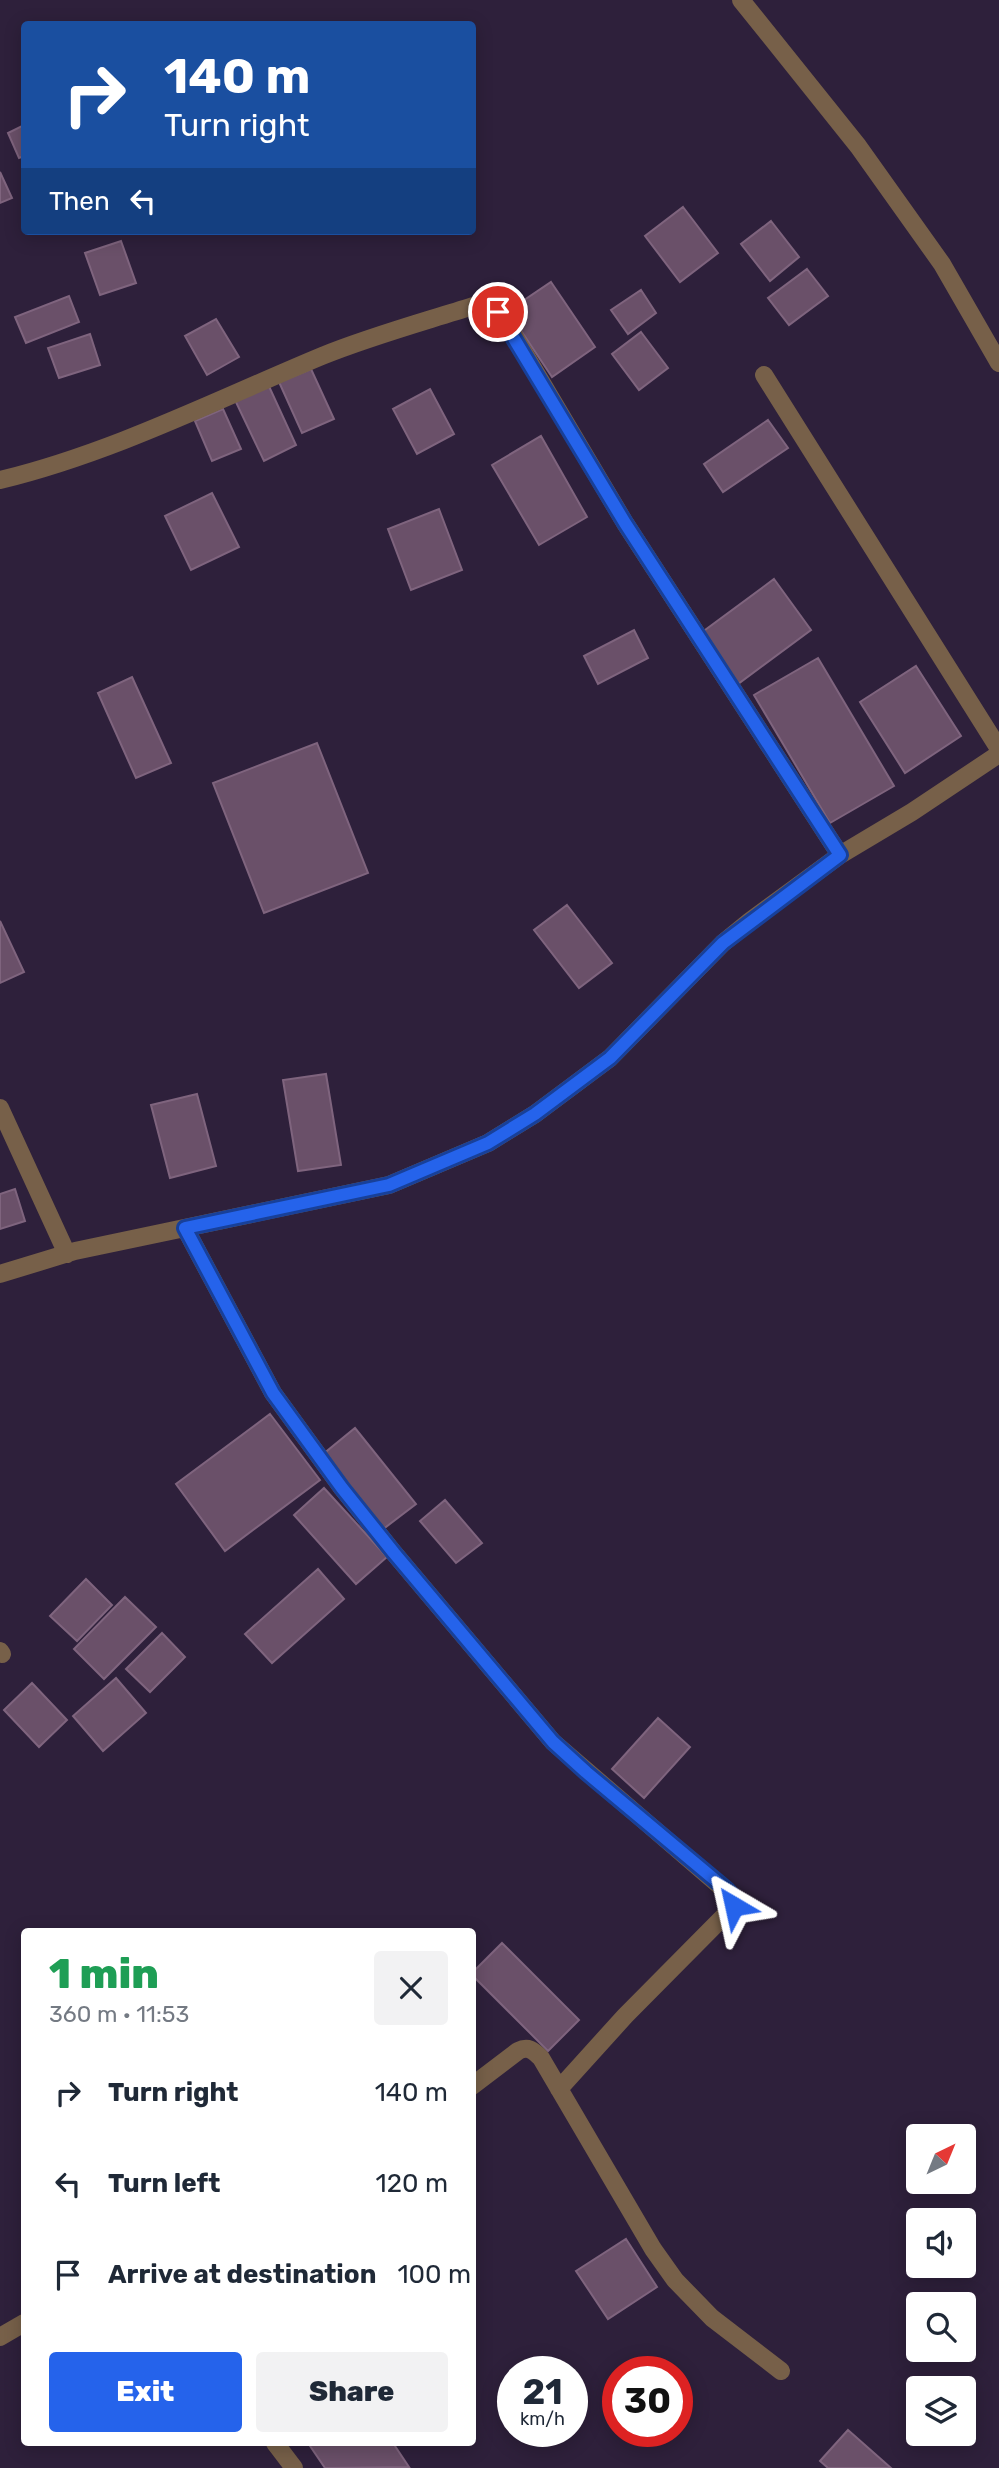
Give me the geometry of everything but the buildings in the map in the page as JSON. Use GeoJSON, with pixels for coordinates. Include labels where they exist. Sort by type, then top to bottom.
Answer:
{"type":"FeatureCollection","features":[{"type":"Feature","properties":{"kind":"street"},"geometry":{"type":"LineString","coordinates":[[741,0],[858,146],[942,264],[999,363]]}},
{"type":"Feature","properties":{"kind":"street"},"geometry":{"type":"LineString","coordinates":[[0,480],[34,472],[89,453],[325,355],[474,306],[489,305],[507,324],[625,523],[840,855]]}},
{"type":"Feature","properties":{"kind":"street"},"geometry":{"type":"LineString","coordinates":[[764,375],[999,749]]}},
{"type":"Feature","properties":{"kind":"street"},"geometry":{"type":"LineString","coordinates":[[0,1274],[67,1254],[389,1185],[488,1143],[535,1114],[610,1058],[723,943],[840,855],[912,812],[999,754]]}},
{"type":"Feature","properties":{"kind":"street"},"geometry":{"type":"LineString","coordinates":[[0,1108],[67,1254]]}},
{"type":"Feature","properties":{"kind":"street"},"geometry":{"type":"LineString","coordinates":[[185,1228],[273,1393],[342,1488],[394,1553],[553,1742],[734,1898],[734,1906],[625,2016],[559,2089]]}},
{"type":"Feature","properties":{"kind":"street"},"geometry":{"type":"LineString","coordinates":[[476,2083],[517,2051],[525,2048],[533,2050],[541,2058],[653,2249],[676,2280],[712,2318],[781,2371]]}},
{"type":"Feature","properties":{"kind":"street"},"geometry":{"type":"LineString","coordinates":[[0,2337],[21,2325]]}},
{"type":"Feature","properties":{"kind":"street"},"geometry":{"type":"LineString","coordinates":[[277,2446],[294,2468]]}},
{"type":"Feature","properties":{"kind":"route"},"geometry":{"type":"LineString","coordinates":[[498,312],[625,523],[840,855],[723,943],[610,1058],[535,1114],[488,1143],[389,1185],[185,1228],[273,1393],[342,1488],[394,1553],[553,1742],[727,1890],[734,1898],[734,1906]]}}]}
